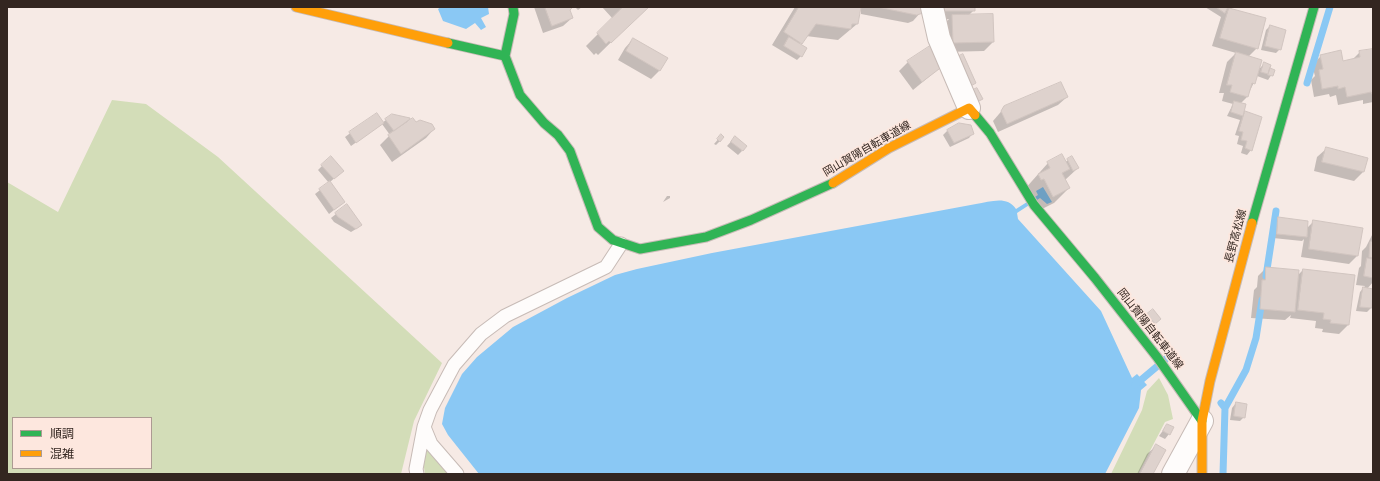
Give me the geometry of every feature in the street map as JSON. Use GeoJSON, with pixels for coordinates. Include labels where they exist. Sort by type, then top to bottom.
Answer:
{"type":"FeatureCollection","features":[{"type":"Feature","properties":{"kind":"main road"},"geometry":{"type":"LineString","coordinates":[[296,7],[505,56],[514,14],[513,7]]}},
{"type":"Feature","properties":{"kind":"main road","name":"長野高松線"},"geometry":{"type":"LineString","coordinates":[[1202,474],[1202,421],[1210,381],[1254,216],[1314,7]]}},
{"type":"Feature","properties":{"kind":"main road","name":"岡山賀陽自転車道線"},"geometry":{"type":"LineString","coordinates":[[505,56],[520,95],[544,123],[558,135],[570,151],[598,227],[613,240],[621,244],[640,249],[659,247],[706,237],[751,220],[840,180],[889,148],[969,108],[990,133],[1032,202],[1095,278],[1168,371],[1202,421]]}},
{"type":"Feature","properties":{"kind":"street"},"geometry":{"type":"LineString","coordinates":[[932,7],[939,38],[969,108]]}},
{"type":"Feature","properties":{"kind":"street"},"geometry":{"type":"LineString","coordinates":[[1173,474],[1202,421]]}},
{"type":"Feature","properties":{"kind":"lane"},"geometry":{"type":"LineString","coordinates":[[417,474],[416,469],[424,427],[430,410],[454,365],[481,334],[505,316],[606,267],[621,244]]}},
{"type":"Feature","properties":{"kind":"lane"},"geometry":{"type":"LineString","coordinates":[[424,427],[431,444],[457,474]]}},
{"type":"Feature","properties":{"kind":"green space"},"geometry":{"type":"Polygon","coordinates":[[[112,100],[146,104],[218,157],[442,363],[414,421],[401,474],[7,474],[7,182],[58,212],[112,100]]]}},
{"type":"Feature","properties":{"kind":"green space"},"geometry":{"type":"Polygon","coordinates":[[[1159,378],[1168,395],[1173,419],[1165,422],[1138,474],[1111,474],[1142,410],[1147,391],[1159,378]]]}},
{"type":"Feature","properties":{"kind":"green space"},"geometry":{"type":"Polygon","coordinates":[[[425,445],[449,474],[425,474],[423,461],[425,445]]]}},
{"type":"Feature","properties":{"kind":"water"},"geometry":{"type":"Polygon","coordinates":[[[441,7],[488,7],[489,14],[481,18],[486,27],[481,30],[475,23],[466,29],[443,21],[438,9],[441,7]]]}},
{"type":"Feature","properties":{"kind":"water"},"geometry":{"type":"Polygon","coordinates":[[[1043,187],[1052,202],[1047,204],[1040,198],[1017,213],[1018,219],[1101,311],[1132,378],[1137,374],[1147,385],[1141,390],[1139,408],[1105,474],[479,474],[448,435],[442,424],[445,408],[462,374],[477,357],[513,327],[567,298],[615,275],[712,253],[998,200],[1008,202],[1016,209],[1038,195],[1036,191],[1043,187]]]}},
{"type":"Feature","properties":{"kind":"building"},"geometry":{"type":"Polygon","coordinates":[[[545,7],[573,7],[570,10],[573,18],[552,26],[545,7]]]}},
{"type":"Feature","properties":{"kind":"building"},"geometry":{"type":"Polygon","coordinates":[[[623,7],[649,7],[611,43],[609,41],[606,44],[597,33],[623,7]]]}},
{"type":"Feature","properties":{"kind":"building"},"geometry":{"type":"Polygon","coordinates":[[[799,7],[861,7],[858,24],[852,24],[851,29],[816,24],[802,44],[784,32],[799,7]]]}},
{"type":"Feature","properties":{"kind":"building"},"geometry":{"type":"Polygon","coordinates":[[[878,7],[921,7],[923,13],[917,15],[878,7]]]}},
{"type":"Feature","properties":{"kind":"building"},"geometry":{"type":"Polygon","coordinates":[[[941,7],[975,7],[975,11],[941,11],[941,7]]]}},
{"type":"Feature","properties":{"kind":"building"},"geometry":{"type":"Polygon","coordinates":[[[1216,7],[1228,7],[1225,13],[1216,7]]]}},
{"type":"Feature","properties":{"kind":"building"},"geometry":{"type":"Polygon","coordinates":[[[1229,8],[1266,18],[1258,49],[1220,38],[1229,8]]]}},
{"type":"Feature","properties":{"kind":"building"},"geometry":{"type":"Polygon","coordinates":[[[993,14],[994,42],[953,43],[952,15],[993,14]]]}},
{"type":"Feature","properties":{"kind":"building"},"geometry":{"type":"Polygon","coordinates":[[[1270,25],[1286,30],[1281,50],[1265,46],[1270,25]]]}},
{"type":"Feature","properties":{"kind":"building"},"geometry":{"type":"Polygon","coordinates":[[[789,37],[807,48],[802,57],[784,46],[789,37]]]}},
{"type":"Feature","properties":{"kind":"building"},"geometry":{"type":"Polygon","coordinates":[[[633,38],[668,58],[660,71],[626,51],[633,38]]]}},
{"type":"Feature","properties":{"kind":"building"},"geometry":{"type":"Polygon","coordinates":[[[933,44],[943,66],[922,82],[907,61],[933,44]]]}},
{"type":"Feature","properties":{"kind":"building"},"geometry":{"type":"Polygon","coordinates":[[[1373,49],[1373,96],[1371,92],[1347,97],[1345,87],[1338,89],[1338,86],[1322,89],[1319,70],[1323,69],[1320,55],[1341,50],[1343,61],[1360,57],[1359,51],[1373,49]]]}},
{"type":"Feature","properties":{"kind":"building"},"geometry":{"type":"Polygon","coordinates":[[[1236,52],[1262,60],[1255,84],[1252,83],[1248,97],[1230,92],[1232,85],[1227,85],[1236,52]]]}},
{"type":"Feature","properties":{"kind":"building"},"geometry":{"type":"Polygon","coordinates":[[[963,54],[976,83],[969,87],[955,58],[963,54]]]}},
{"type":"Feature","properties":{"kind":"building"},"geometry":{"type":"Polygon","coordinates":[[[1264,62],[1271,65],[1268,74],[1261,72],[1264,62]]]}},
{"type":"Feature","properties":{"kind":"building"},"geometry":{"type":"Polygon","coordinates":[[[1270,68],[1275,70],[1273,76],[1268,75],[1270,68]]]}},
{"type":"Feature","properties":{"kind":"building"},"geometry":{"type":"Polygon","coordinates":[[[1061,82],[1068,97],[1007,124],[1001,111],[1004,106],[1061,82]]]}},
{"type":"Feature","properties":{"kind":"building"},"geometry":{"type":"Polygon","coordinates":[[[977,88],[983,99],[977,102],[971,91],[977,88]]]}},
{"type":"Feature","properties":{"kind":"building"},"geometry":{"type":"Polygon","coordinates":[[[1234,101],[1246,104],[1243,116],[1231,112],[1234,101]]]}},
{"type":"Feature","properties":{"kind":"building"},"geometry":{"type":"Polygon","coordinates":[[[1245,111],[1262,117],[1252,151],[1245,148],[1247,141],[1241,140],[1243,132],[1239,131],[1245,111]]]}},
{"type":"Feature","properties":{"kind":"building"},"geometry":{"type":"Polygon","coordinates":[[[377,113],[384,123],[356,143],[349,132],[377,113]]]}},
{"type":"Feature","properties":{"kind":"building"},"geometry":{"type":"Polygon","coordinates":[[[392,114],[410,119],[394,131],[385,119],[392,114]]]}},
{"type":"Feature","properties":{"kind":"building"},"geometry":{"type":"Polygon","coordinates":[[[413,118],[416,122],[420,120],[432,124],[435,129],[401,154],[388,135],[413,118]]]}},
{"type":"Feature","properties":{"kind":"building"},"geometry":{"type":"Polygon","coordinates":[[[959,123],[971,125],[974,134],[954,143],[947,130],[959,123]]]}},
{"type":"Feature","properties":{"kind":"building"},"geometry":{"type":"Polygon","coordinates":[[[721,134],[724,137],[720,142],[717,139],[721,134]]]}},
{"type":"Feature","properties":{"kind":"building"},"geometry":{"type":"Polygon","coordinates":[[[735,136],[747,146],[743,151],[731,142],[735,136]]]}},
{"type":"Feature","properties":{"kind":"building"},"geometry":{"type":"Polygon","coordinates":[[[1326,147],[1368,158],[1364,172],[1322,162],[1326,147]]]}},
{"type":"Feature","properties":{"kind":"building"},"geometry":{"type":"Polygon","coordinates":[[[1062,154],[1070,169],[1062,173],[1070,188],[1053,197],[1044,179],[1041,180],[1038,174],[1050,168],[1047,162],[1062,154]]]}},
{"type":"Feature","properties":{"kind":"building"},"geometry":{"type":"Polygon","coordinates":[[[331,156],[344,171],[334,179],[321,165],[331,156]]]}},
{"type":"Feature","properties":{"kind":"building"},"geometry":{"type":"Polygon","coordinates":[[[1072,156],[1079,168],[1073,171],[1067,159],[1072,156]]]}},
{"type":"Feature","properties":{"kind":"building"},"geometry":{"type":"Polygon","coordinates":[[[330,181],[345,202],[334,210],[319,189],[330,181]]]}},
{"type":"Feature","properties":{"kind":"building"},"geometry":{"type":"Polygon","coordinates":[[[347,204],[362,225],[356,229],[338,217],[335,213],[347,204]]]}},
{"type":"Feature","properties":{"kind":"building"},"geometry":{"type":"Polygon","coordinates":[[[1278,217],[1308,221],[1307,237],[1277,234],[1278,217]]]}},
{"type":"Feature","properties":{"kind":"building"},"geometry":{"type":"Polygon","coordinates":[[[1313,220],[1363,228],[1358,256],[1309,249],[1313,220]]]}},
{"type":"Feature","properties":{"kind":"building"},"geometry":{"type":"Polygon","coordinates":[[[1373,241],[1373,258],[1369,257],[1370,242],[1373,241]]]}},
{"type":"Feature","properties":{"kind":"building"},"geometry":{"type":"Polygon","coordinates":[[[1367,258],[1373,259],[1373,278],[1364,276],[1367,258]]]}},
{"type":"Feature","properties":{"kind":"building"},"geometry":{"type":"Polygon","coordinates":[[[1266,267],[1299,270],[1295,312],[1260,309],[1262,280],[1265,280],[1266,267]]]}},
{"type":"Feature","properties":{"kind":"building"},"geometry":{"type":"Polygon","coordinates":[[[1303,269],[1355,275],[1349,325],[1330,323],[1331,320],[1323,319],[1324,313],[1298,310],[1303,269]]]}},
{"type":"Feature","properties":{"kind":"building"},"geometry":{"type":"Polygon","coordinates":[[[1363,287],[1373,289],[1372,308],[1360,307],[1363,287]]]}},
{"type":"Feature","properties":{"kind":"building"},"geometry":{"type":"Polygon","coordinates":[[[1153,309],[1161,319],[1155,324],[1147,314],[1153,309]]]}},
{"type":"Feature","properties":{"kind":"building"},"geometry":{"type":"Polygon","coordinates":[[[1236,402],[1247,404],[1245,418],[1234,416],[1236,402]]]}},
{"type":"Feature","properties":{"kind":"building"},"geometry":{"type":"Polygon","coordinates":[[[1167,424],[1174,427],[1170,435],[1163,431],[1167,424]]]}},
{"type":"Feature","properties":{"kind":"building"},"geometry":{"type":"Polygon","coordinates":[[[1156,444],[1166,450],[1153,474],[1140,474],[1156,444]]]}},
{"type":"Feature","properties":{"kind":"waterway"},"geometry":{"type":"LineString","coordinates":[[1307,83],[1330,7]]}},
{"type":"Feature","properties":{"kind":"waterway"},"geometry":{"type":"LineString","coordinates":[[1266,276],[1276,211]]}},
{"type":"Feature","properties":{"kind":"waterway"},"geometry":{"type":"LineString","coordinates":[[1225,408],[1246,370],[1256,338],[1262,300]]}},
{"type":"Feature","properties":{"kind":"waterway"},"geometry":{"type":"LineString","coordinates":[[1135,385],[1173,353]]}},
{"type":"Feature","properties":{"kind":"waterway"},"geometry":{"type":"LineString","coordinates":[[1221,403],[1225,408],[1223,474]]}},
{"type":"Feature","properties":{"kind":"traffic: fast"},"geometry":{"type":"LineString","coordinates":[[513,7],[514,14],[505,56],[520,95],[544,123],[558,135],[570,151],[598,227],[613,240],[640,249],[706,237],[751,220],[833,183]]}},
{"type":"Feature","properties":{"kind":"traffic: fast"},"geometry":{"type":"LineString","coordinates":[[1252,223],[1314,7]]}},
{"type":"Feature","properties":{"kind":"traffic: fast"},"geometry":{"type":"LineString","coordinates":[[448,43],[505,56]]}},
{"type":"Feature","properties":{"kind":"traffic: fast"},"geometry":{"type":"LineString","coordinates":[[975,115],[990,133],[1034,205],[1095,278],[1157,357],[1202,421]]}},
{"type":"Feature","properties":{"kind":"traffic: slow"},"geometry":{"type":"LineString","coordinates":[[296,7],[448,43]]}},
{"type":"Feature","properties":{"kind":"traffic: slow"},"geometry":{"type":"LineString","coordinates":[[833,183],[889,148],[969,108],[975,115]]}},
{"type":"Feature","properties":{"kind":"traffic: slow"},"geometry":{"type":"LineString","coordinates":[[1202,474],[1202,421],[1210,381],[1252,223]]}}]}
